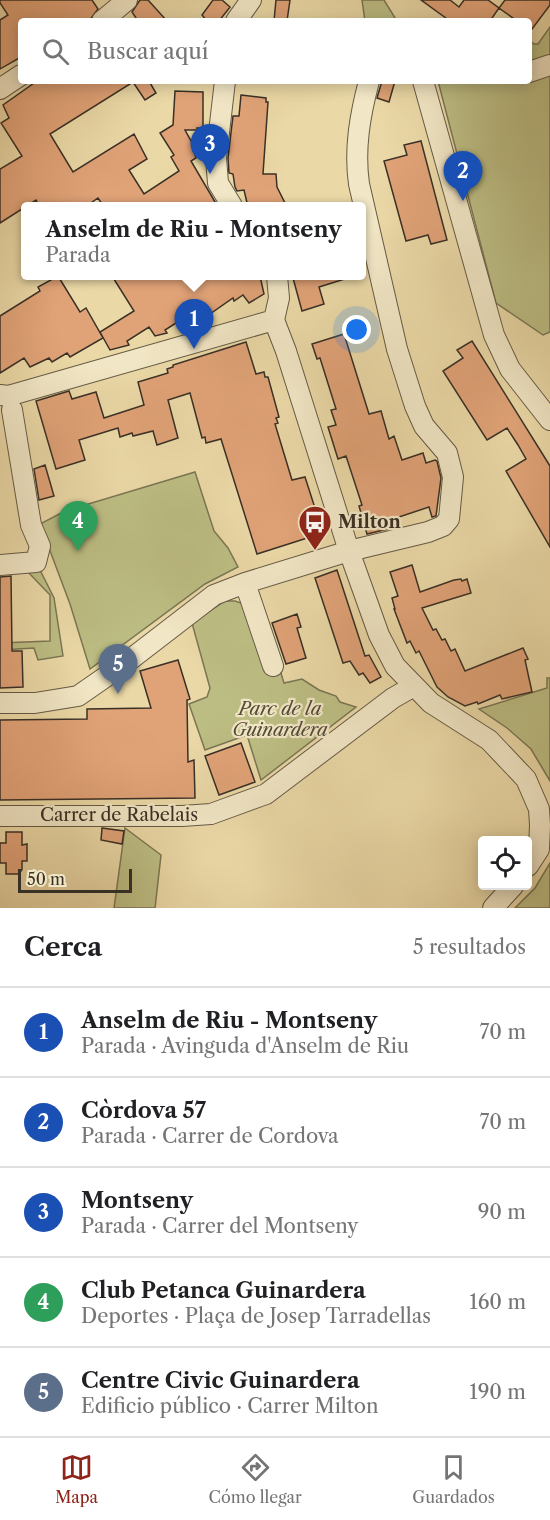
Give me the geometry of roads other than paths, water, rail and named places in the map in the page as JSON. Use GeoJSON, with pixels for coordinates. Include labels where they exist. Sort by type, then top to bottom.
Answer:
{"type":"FeatureCollection","features":[{"type":"Feature","properties":{"kind":"street"},"geometry":{"type":"LineString","coordinates":[[106,18],[127,0]]}},
{"type":"Feature","properties":{"kind":"street"},"geometry":{"type":"LineString","coordinates":[[238,18],[251,0]]}},
{"type":"Feature","properties":{"kind":"street"},"geometry":{"type":"LineString","coordinates":[[532,71],[550,65]]}},
{"type":"Feature","properties":{"kind":"street"},"geometry":{"type":"LineString","coordinates":[[0,89],[18,77]]}},
{"type":"Feature","properties":{"kind":"street"},"geometry":{"type":"LineString","coordinates":[[225,84],[216,158],[218,183],[229,202]]}},
{"type":"Feature","properties":{"kind":"street"},"geometry":{"type":"LineString","coordinates":[[363,202],[356,163],[357,140],[368,84]]}},
{"type":"Feature","properties":{"kind":"street"},"geometry":{"type":"LineString","coordinates":[[424,84],[496,330],[510,369],[550,420]]}},
{"type":"Feature","properties":{"kind":"street"},"geometry":{"type":"LineString","coordinates":[[0,703],[35,703],[78,696],[127,662],[214,595],[349,550],[428,532],[443,526],[449,519],[453,477],[447,453],[424,426],[415,406],[394,338],[366,215]]}},
{"type":"Feature","properties":{"kind":"street"},"geometry":{"type":"LineString","coordinates":[[277,280],[279,298],[274,320],[379,635],[395,666],[431,703],[489,740],[526,778],[539,810],[539,849],[532,860]]}},
{"type":"Feature","properties":{"kind":"street"},"geometry":{"type":"LineString","coordinates":[[0,395],[8,396],[274,320]]}},
{"type":"Feature","properties":{"kind":"street"},"geometry":{"type":"LineString","coordinates":[[0,430],[12,410],[31,525],[40,546],[36,562],[0,565]]}},
{"type":"Feature","properties":{"kind":"street"},"geometry":{"type":"LineString","coordinates":[[245,583],[273,666]]}},
{"type":"Feature","properties":{"kind":"street","name":"Carrer de Rabelais"},"geometry":{"type":"LineString","coordinates":[[0,816],[182,816],[211,814],[236,807],[266,795],[393,698],[414,686]]}},
{"type":"Feature","properties":{"kind":"street"},"geometry":{"type":"LineString","coordinates":[[493,908],[509,890]]}},
{"type":"Feature","properties":{"kind":"place","name":"Montseny"},"geometry":{"type":"Point","coordinates":[210,174]}},
{"type":"Feature","properties":{"kind":"place","name":"Còrdova 57"},"geometry":{"type":"Point","coordinates":[463,201]}},
{"type":"Feature","properties":{"kind":"place","name":"Anselm de Riu - Montseny"},"geometry":{"type":"Point","coordinates":[194,349]}},
{"type":"Feature","properties":{"kind":"place","name":"Club Petanca Guinardera"},"geometry":{"type":"Point","coordinates":[78,551]}},
{"type":"Feature","properties":{"kind":"place","name":"Milton"},"geometry":{"type":"Point","coordinates":[315,551]}},
{"type":"Feature","properties":{"kind":"place","name":"Centre Civic Guinardera"},"geometry":{"type":"Point","coordinates":[118,694]}},
{"type":"Feature","properties":{"kind":"park label","name":"Parc de la Guinardera"},"geometry":{"type":"Point","coordinates":[280,719]}}]}
